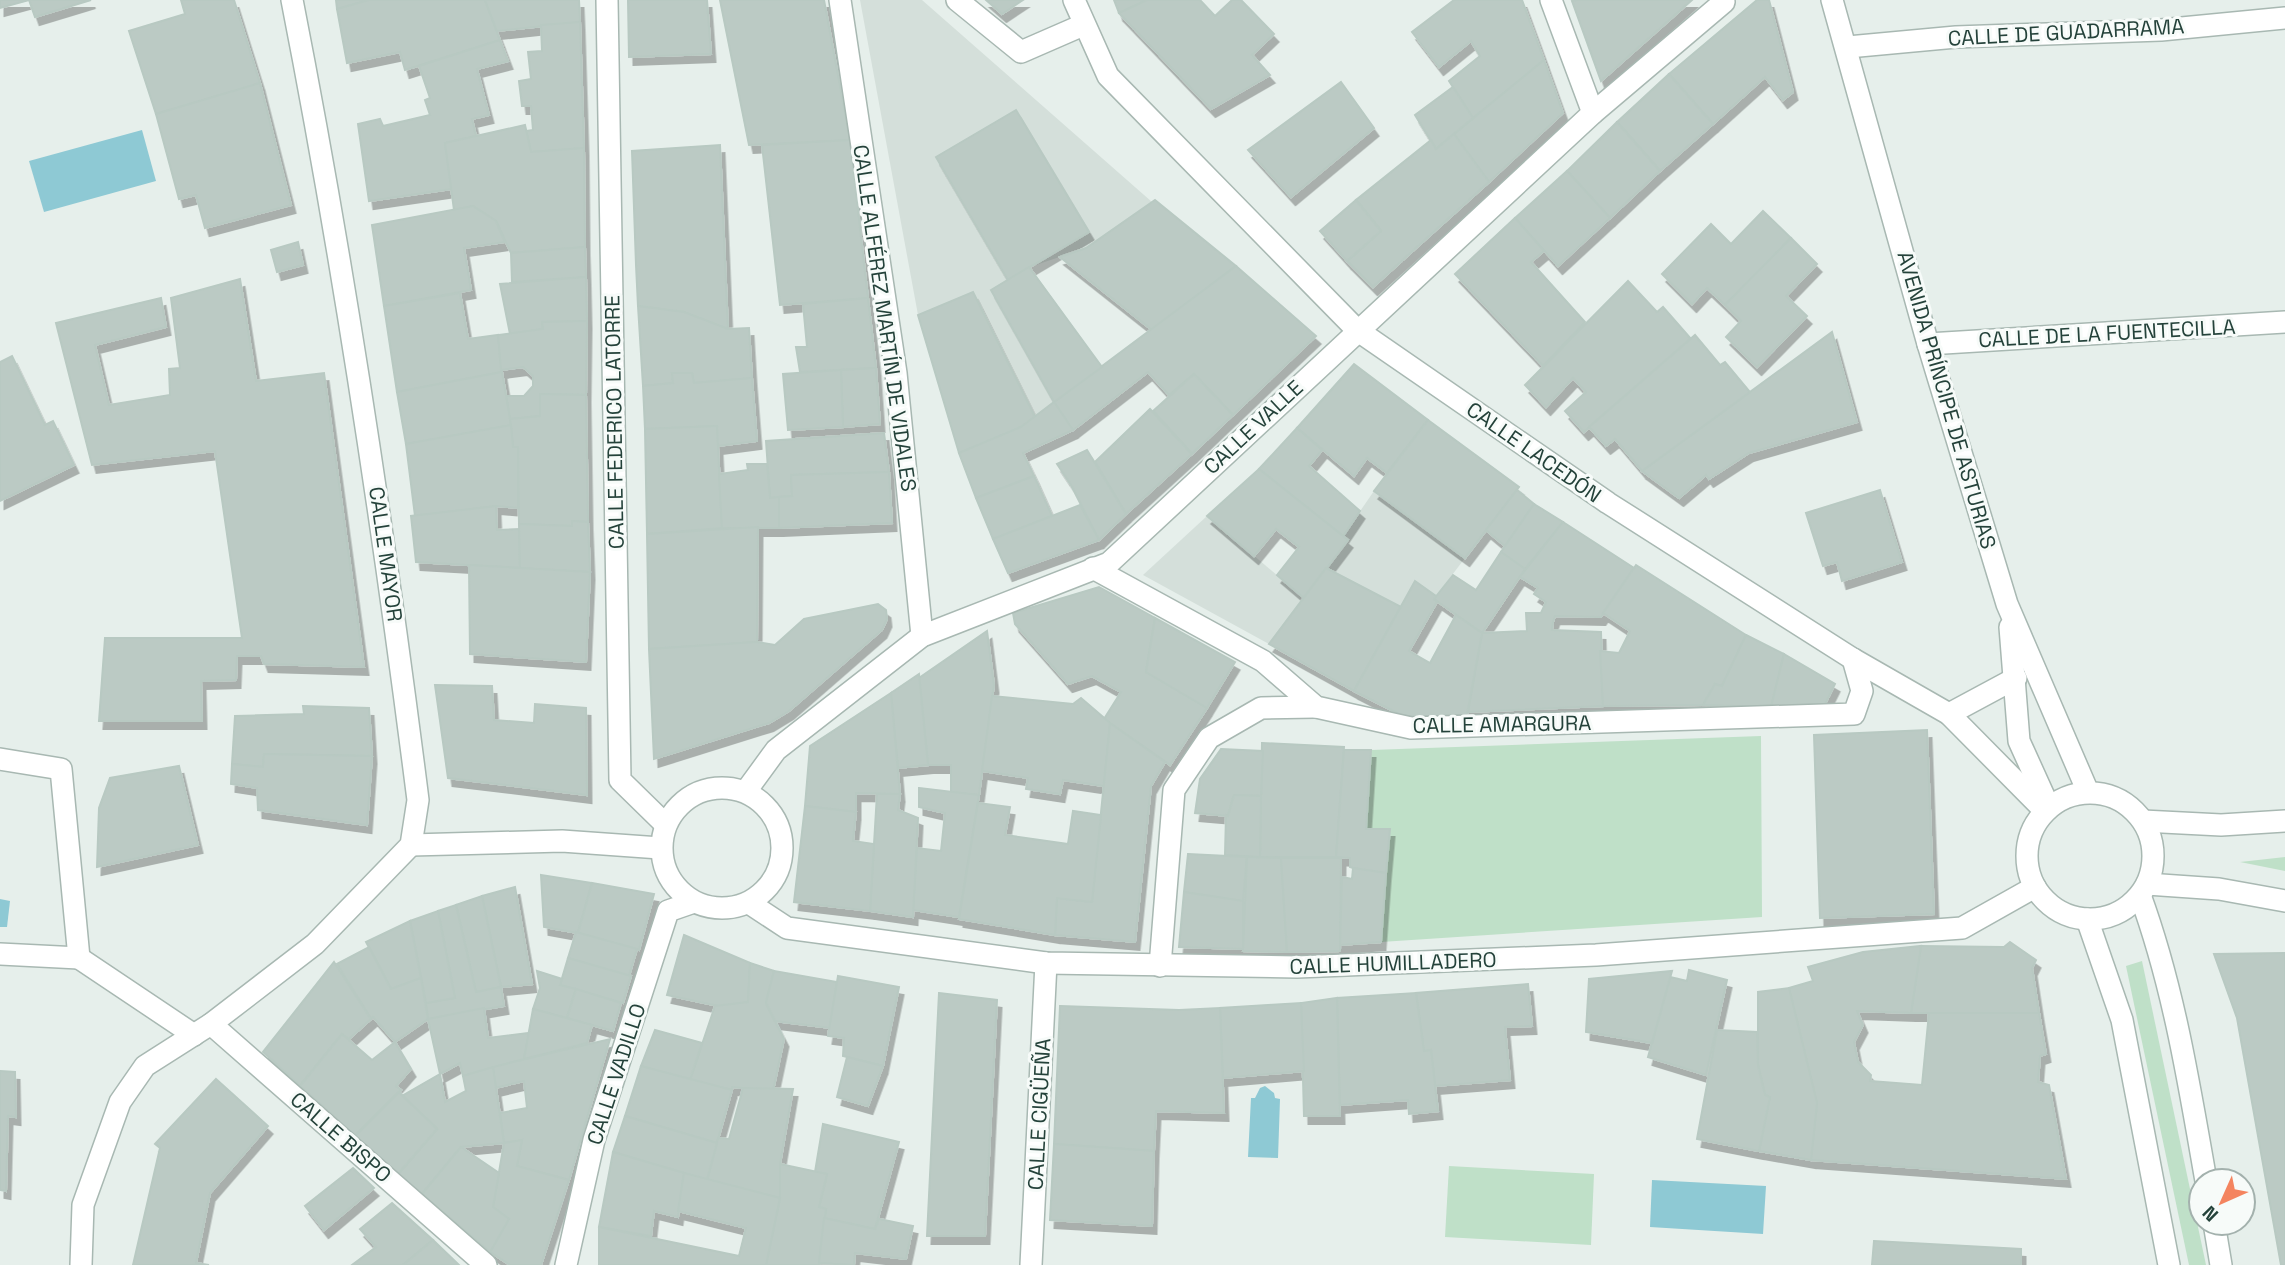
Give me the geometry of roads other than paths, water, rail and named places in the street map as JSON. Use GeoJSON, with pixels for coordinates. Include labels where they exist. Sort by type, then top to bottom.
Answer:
{"type":"FeatureCollection","features":[{"type":"Feature","properties":{"kind":"street","name":"CALLE MAYOR"},"geometry":{"type":"LineString","coordinates":[[292,0],[319,139],[380,506],[418,800],[411,845]]}},
{"type":"Feature","properties":{"kind":"street","name":"CALLE FEDERICO LATORRE"},"geometry":{"type":"LineString","coordinates":[[607,0],[620,780],[665,824]]}},
{"type":"Feature","properties":{"kind":"street","name":"CALLE ALFÉREZ MARTÍN DE VIDALES"},"geometry":{"type":"LineString","coordinates":[[840,0],[897,373],[922,636]]}},
{"type":"Feature","properties":{"kind":"street"},"geometry":{"type":"LineString","coordinates":[[957,0],[1021,52],[1083,25]]}},
{"type":"Feature","properties":{"kind":"street","name":"CALLE LACEDÓN"},"geometry":{"type":"LineString","coordinates":[[1074,0],[1108,76],[1357,330],[1608,503],[1853,659],[1949,714],[2047,809]]}},
{"type":"Feature","properties":{"kind":"street"},"geometry":{"type":"LineString","coordinates":[[1551,0],[1593,113]]}},
{"type":"Feature","properties":{"kind":"street","name":"AVENIDA PRÍNCIPE DE ASTURIAS"},"geometry":{"type":"LineString","coordinates":[[1832,0],[1848,47],[1928,344],[2007,604],[2088,792]]}},
{"type":"Feature","properties":{"kind":"street","name":"CALLE VALLE"},"geometry":{"type":"LineString","coordinates":[[746,791],[776,750],[922,636],[1109,563],[1593,113],[1724,2]]}},
{"type":"Feature","properties":{"kind":"street","name":"CALLE DE GUADARRAMA"},"geometry":{"type":"LineString","coordinates":[[1848,47],[1945,38],[2161,30],[2285,18]]}},
{"type":"Feature","properties":{"kind":"street","name":"CALLE DE LA FUENTECILLA"},"geometry":{"type":"LineString","coordinates":[[1928,344],[2285,322]]}},
{"type":"Feature","properties":{"kind":"street"},"geometry":{"type":"LineString","coordinates":[[1093,568],[1264,661],[1315,708]]}},
{"type":"Feature","properties":{"kind":"street"},"geometry":{"type":"LineString","coordinates":[[2007,604],[2016,678],[2019,741],[2047,809]]}},
{"type":"Feature","properties":{"kind":"street","name":"CALLE AMARGURA"},"geometry":{"type":"LineString","coordinates":[[1315,708],[1410,728],[1854,714],[1862,691],[1853,659]]}},
{"type":"Feature","properties":{"kind":"street"},"geometry":{"type":"LineString","coordinates":[[1949,714],[2016,678]]}},
{"type":"Feature","properties":{"kind":"street"},"geometry":{"type":"LineString","coordinates":[[1160,967],[1174,790],[1209,737],[1261,708],[1315,708]]}},
{"type":"Feature","properties":{"kind":"street"},"geometry":{"type":"LineString","coordinates":[[0,759],[61,769],[79,958],[0,954]]}},
{"type":"Feature","properties":{"kind":"street"},"geometry":{"type":"LineString","coordinates":[[713,787],[746,791],[772,811],[784,848],[775,879],[749,903],[722,910],[694,902],[667,874],[660,848],[665,824],[684,799],[713,787]]}},
{"type":"Feature","properties":{"kind":"street"},"geometry":{"type":"LineString","coordinates":[[2088,792],[2109,795],[2128,805],[2143,821],[2152,841],[2153,863],[2143,890],[2125,908],[2107,916],[2087,919],[2066,915],[2048,903],[2035,887],[2027,859],[2031,830],[2047,809],[2067,796],[2088,792]]}},
{"type":"Feature","properties":{"kind":"street"},"geometry":{"type":"LineString","coordinates":[[2143,821],[2221,825],[2285,821]]}},
{"type":"Feature","properties":{"kind":"street"},"geometry":{"type":"LineString","coordinates":[[81,1265],[83,1205],[120,1102],[145,1066],[202,1029],[316,944],[411,845],[562,841],[660,848]]}},
{"type":"Feature","properties":{"kind":"street","name":"CALLE HUMILLADERO"},"geometry":{"type":"LineString","coordinates":[[749,903],[787,928],[1046,963],[1160,967],[1297,967],[1583,956],[1962,928],[2035,887]]}},
{"type":"Feature","properties":{"kind":"street"},"geometry":{"type":"LineString","coordinates":[[2143,890],[2219,889],[2285,901]]}},
{"type":"Feature","properties":{"kind":"street"},"geometry":{"type":"LineString","coordinates":[[2143,890],[2175,1006],[2204,1167]]}},
{"type":"Feature","properties":{"kind":"street","name":"CALLE VADILLO"},"geometry":{"type":"LineString","coordinates":[[566,1265],[594,1140],[668,911],[694,902]]}},
{"type":"Feature","properties":{"kind":"street"},"geometry":{"type":"LineString","coordinates":[[2087,919],[2122,1020],[2169,1258]]}},
{"type":"Feature","properties":{"kind":"street","name":"CALLE BISPO"},"geometry":{"type":"LineString","coordinates":[[79,958],[202,1029],[486,1265]]}},
{"type":"Feature","properties":{"kind":"street","name":"CALLE CIGÜEÑA"},"geometry":{"type":"LineString","coordinates":[[1031,1265],[1046,963]]}},
{"type":"Feature","properties":{"kind":"street"},"geometry":{"type":"LineString","coordinates":[[2216,1237],[2221,1265]]}},
{"type":"Feature","properties":{"kind":"water"},"geometry":{"type":"Polygon","coordinates":[[[142,130],[156,181],[44,212],[29,161],[142,130]]]}},
{"type":"Feature","properties":{"kind":"water"},"geometry":{"type":"Polygon","coordinates":[[[0,899],[10,901],[7,927],[0,927],[0,899]]]}},
{"type":"Feature","properties":{"kind":"water"},"geometry":{"type":"Polygon","coordinates":[[[1265,1086],[1274,1093],[1275,1098],[1280,1099],[1278,1158],[1248,1157],[1251,1098],[1255,1098],[1260,1088],[1265,1086]]]}},
{"type":"Feature","properties":{"kind":"water"},"geometry":{"type":"Polygon","coordinates":[[[1652,1180],[1766,1186],[1763,1234],[1650,1227],[1652,1180]]]}}]}
